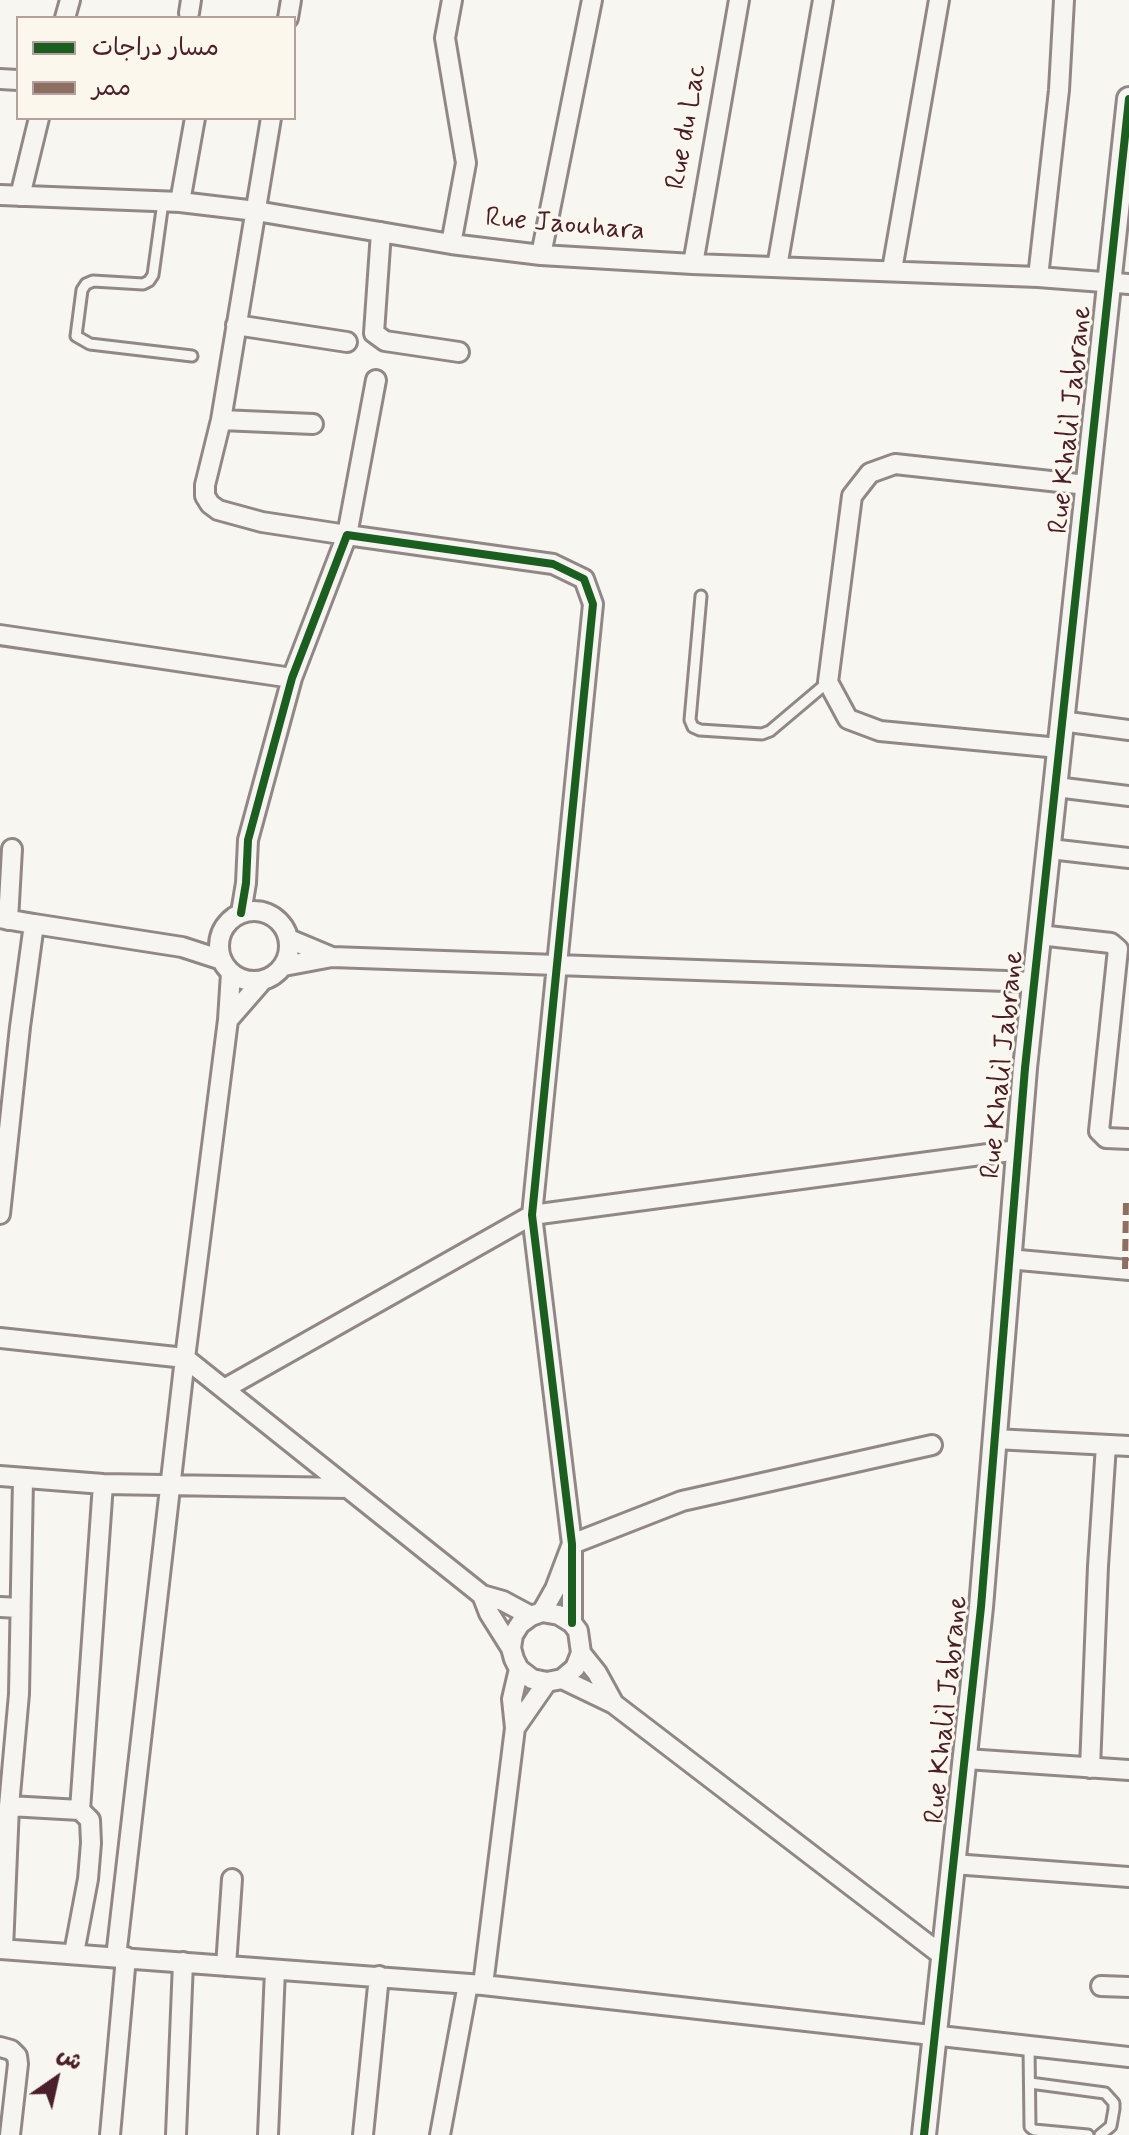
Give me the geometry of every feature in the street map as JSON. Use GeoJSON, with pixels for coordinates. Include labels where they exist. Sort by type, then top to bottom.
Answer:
{"type":"FeatureCollection","features":[{"type":"Feature","properties":{"kind":"street"},"geometry":{"type":"LineString","coordinates":[[451,244],[466,163],[445,38],[452,0]]}},
{"type":"Feature","properties":{"kind":"street"},"geometry":{"type":"LineString","coordinates":[[541,255],[592,0]]}},
{"type":"Feature","properties":{"kind":"street","name":"Rue du Lac"},"geometry":{"type":"LineString","coordinates":[[693,264],[739,0]]}},
{"type":"Feature","properties":{"kind":"street"},"geometry":{"type":"LineString","coordinates":[[777,267],[823,0]]}},
{"type":"Feature","properties":{"kind":"street"},"geometry":{"type":"LineString","coordinates":[[892,270],[939,0]]}},
{"type":"Feature","properties":{"kind":"street"},"geometry":{"type":"LineString","coordinates":[[1038,277],[1059,90],[1064,0]]}},
{"type":"Feature","properties":{"kind":"street","name":"Rue Khalil Jabrane"},"geometry":{"type":"LineString","coordinates":[[924,2135],[966,1759],[1008,1259],[1061,721],[1087,485],[1119,284],[1129,99]]}},
{"type":"Feature","properties":{"kind":"street"},"geometry":{"type":"LineString","coordinates":[[20,196],[39,120]]}},
{"type":"Feature","properties":{"kind":"street"},"geometry":{"type":"LineString","coordinates":[[172,202],[194,120]]}},
{"type":"Feature","properties":{"kind":"street"},"geometry":{"type":"LineString","coordinates":[[271,120],[221,420],[205,485],[205,496],[210,504],[218,510],[262,522],[553,564],[584,579],[593,604],[532,1215],[572,1544],[572,1623]]}},
{"type":"Feature","properties":{"kind":"street","name":"Rue Jaouhara"},"geometry":{"type":"LineString","coordinates":[[0,195],[172,202],[256,211],[451,244],[541,255],[1038,277],[1119,284]]}},
{"type":"Feature","properties":{"kind":"street"},"geometry":{"type":"LineString","coordinates":[[381,232],[374,333],[385,341],[459,352]]}},
{"type":"Feature","properties":{"kind":"street"},"geometry":{"type":"LineString","coordinates":[[236,325],[347,342]]}},
{"type":"Feature","properties":{"kind":"street"},"geometry":{"type":"LineString","coordinates":[[241,913],[248,840],[292,678],[347,535],[376,380]]}},
{"type":"Feature","properties":{"kind":"street"},"geometry":{"type":"LineString","coordinates":[[221,420],[313,424]]}},
{"type":"Feature","properties":{"kind":"street"},"geometry":{"type":"LineString","coordinates":[[1059,748],[880,731],[848,719],[828,682],[852,496],[870,473],[895,464],[1087,485]]}},
{"type":"Feature","properties":{"kind":"street"},"geometry":{"type":"LineString","coordinates":[[0,635],[292,678]]}},
{"type":"Feature","properties":{"kind":"street"},"geometry":{"type":"LineString","coordinates":[[1061,721],[1129,730]]}},
{"type":"Feature","properties":{"kind":"street"},"geometry":{"type":"LineString","coordinates":[[1056,787],[1129,796]]}},
{"type":"Feature","properties":{"kind":"street"},"geometry":{"type":"LineString","coordinates":[[12,849],[4,919],[182,947],[226,967],[246,981],[262,981]]}},
{"type":"Feature","properties":{"kind":"street"},"geometry":{"type":"LineString","coordinates":[[1050,849],[1129,858]]}},
{"type":"Feature","properties":{"kind":"street"},"geometry":{"type":"LineString","coordinates":[[246,883],[263,912],[280,922],[289,939],[284,966]]}},
{"type":"Feature","properties":{"kind":"street"},"geometry":{"type":"LineString","coordinates":[[110,2135],[121,1957],[185,1358],[228,1020],[226,967],[220,938],[227,923],[241,913],[263,912]]}},
{"type":"Feature","properties":{"kind":"street"},"geometry":{"type":"LineString","coordinates":[[0,1214],[34,924]]}},
{"type":"Feature","properties":{"kind":"street"},"geometry":{"type":"LineString","coordinates":[[1039,935],[1111,943],[1118,949],[1099,1131],[1106,1138],[1129,1139]]}},
{"type":"Feature","properties":{"kind":"street"},"geometry":{"type":"LineString","coordinates":[[182,947],[220,938]]}},
{"type":"Feature","properties":{"kind":"street"},"geometry":{"type":"LineString","coordinates":[[289,939],[332,957]]}},
{"type":"Feature","properties":{"kind":"street"},"geometry":{"type":"LineString","coordinates":[[228,1020],[262,981],[284,966],[332,957],[1034,982]]}},
{"type":"Feature","properties":{"kind":"street"},"geometry":{"type":"LineString","coordinates":[[224,1389],[532,1215],[1018,1150]]}},
{"type":"Feature","properties":{"kind":"street"},"geometry":{"type":"LineString","coordinates":[[1008,1259],[1129,1270]]}},
{"type":"Feature","properties":{"kind":"street"},"geometry":{"type":"LineString","coordinates":[[0,1338],[185,1358],[482,1595],[537,1614],[559,1615],[572,1623],[578,1631],[581,1653],[575,1668],[554,1680],[515,1728]]}},
{"type":"Feature","properties":{"kind":"street"},"geometry":{"type":"LineString","coordinates":[[995,1439],[1129,1446]]}},
{"type":"Feature","properties":{"kind":"street"},"geometry":{"type":"LineString","coordinates":[[511,1648],[513,1635],[520,1624],[537,1614],[555,1589],[572,1544],[682,1501],[932,1445]]}},
{"type":"Feature","properties":{"kind":"street"},"geometry":{"type":"LineString","coordinates":[[1090,1768],[1106,1445]]}},
{"type":"Feature","properties":{"kind":"street"},"geometry":{"type":"LineString","coordinates":[[0,1476],[103,1484],[348,1488]]}},
{"type":"Feature","properties":{"kind":"street"},"geometry":{"type":"LineString","coordinates":[[23,1479],[19,1694],[4,1856],[2,1949],[476,1985],[1129,2057]]}},
{"type":"Feature","properties":{"kind":"street"},"geometry":{"type":"LineString","coordinates":[[80,1810],[103,1484]]}},
{"type":"Feature","properties":{"kind":"street"},"geometry":{"type":"LineString","coordinates":[[482,1595],[519,1669],[532,1679],[554,1680],[614,1704],[943,1956]]}},
{"type":"Feature","properties":{"kind":"street"},"geometry":{"type":"LineString","coordinates":[[0,1607],[20,1608]]}},
{"type":"Feature","properties":{"kind":"street"},"geometry":{"type":"LineString","coordinates":[[581,1653],[597,1673],[614,1704]]}},
{"type":"Feature","properties":{"kind":"street"},"geometry":{"type":"LineString","coordinates":[[440,2135],[476,1985],[515,1728],[512,1699],[519,1669]]}},
{"type":"Feature","properties":{"kind":"street"},"geometry":{"type":"LineString","coordinates":[[0,1693],[19,1694]]}},
{"type":"Feature","properties":{"kind":"street"},"geometry":{"type":"LineString","coordinates":[[966,1759],[1129,1770]]}},
{"type":"Feature","properties":{"kind":"street"},"geometry":{"type":"LineString","coordinates":[[9,1806],[80,1810],[90,1820],[91,1843],[85,1895],[74,1953]]}},
{"type":"Feature","properties":{"kind":"street"},"geometry":{"type":"LineString","coordinates":[[953,1864],[1129,1877]]}},
{"type":"Feature","properties":{"kind":"street"},"geometry":{"type":"LineString","coordinates":[[226,1966],[232,1879]]}},
{"type":"Feature","properties":{"kind":"street"},"geometry":{"type":"LineString","coordinates":[[176,2135],[183,1962]]}},
{"type":"Feature","properties":{"kind":"street"},"geometry":{"type":"LineString","coordinates":[[268,2135],[275,1970]]}},
{"type":"Feature","properties":{"kind":"street"},"geometry":{"type":"LineString","coordinates":[[363,2135],[379,1976]]}},
{"type":"Feature","properties":{"kind":"street"},"geometry":{"type":"LineString","coordinates":[[1101,1986],[1129,1987]]}},
{"type":"Feature","properties":{"kind":"street"},"geometry":{"type":"LineString","coordinates":[[0,2047],[11,2050],[17,2056],[18,2064],[10,2135]]}},
{"type":"Feature","properties":{"kind":"lane"},"geometry":{"type":"LineString","coordinates":[[172,202],[149,281],[143,284],[93,281],[86,284],[82,290],[76,336],[90,344],[192,356]]}},
{"type":"Feature","properties":{"kind":"lane"},"geometry":{"type":"LineString","coordinates":[[701,596],[690,720],[693,727],[762,734],[770,731],[828,682]]}},
{"type":"Feature","properties":{"kind":"lane"},"geometry":{"type":"LineString","coordinates":[[1029,2047],[1029,2121],[1032,2129],[1088,2135]]}},
{"type":"Feature","properties":{"kind":"lane"},"geometry":{"type":"LineString","coordinates":[[1030,2083],[1105,2093],[1114,2103],[1113,2120],[1107,2131],[1100,2135]]}},
{"type":"Feature","properties":{"kind":"marked path"},"geometry":{"type":"LineString","coordinates":[[1125,1269],[1126,1200]]}},
{"type":"Feature","properties":{"kind":"cycle path"},"geometry":{"type":"LineString","coordinates":[[924,2135],[981,1607],[1025,1068],[1129,99]]}},
{"type":"Feature","properties":{"kind":"cycle path"},"geometry":{"type":"LineString","coordinates":[[241,913],[248,840],[292,678],[347,535],[553,564],[584,579],[593,604],[532,1215],[572,1544],[572,1623]]}}]}
